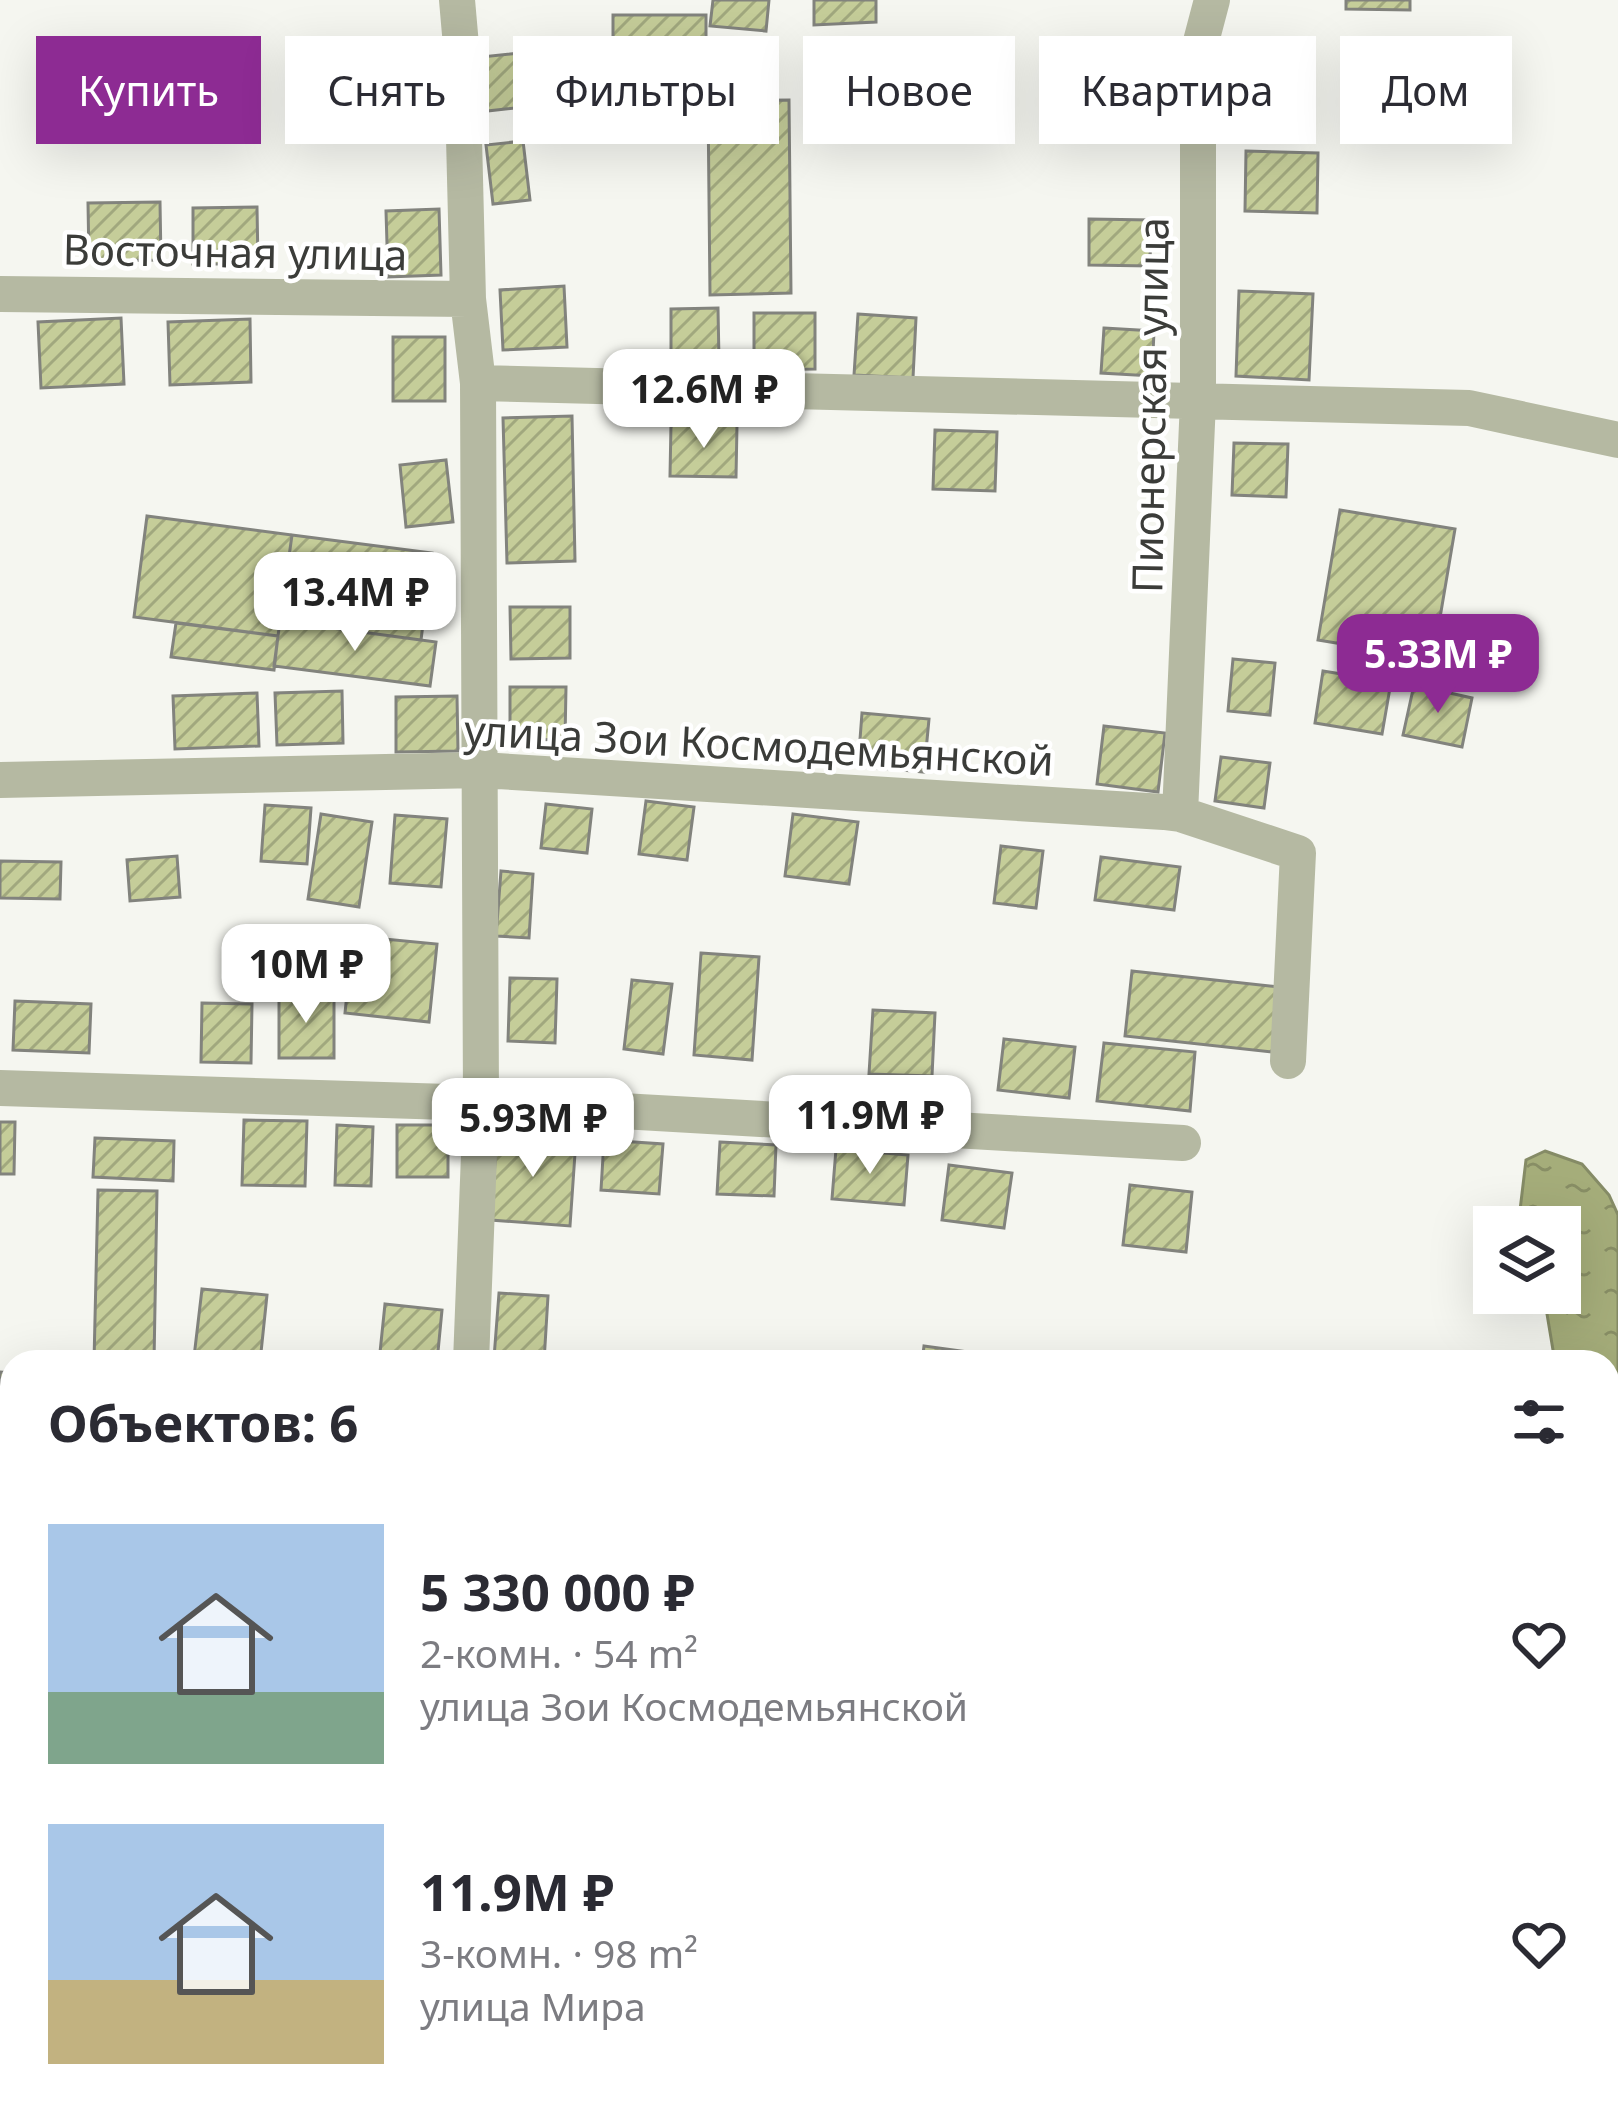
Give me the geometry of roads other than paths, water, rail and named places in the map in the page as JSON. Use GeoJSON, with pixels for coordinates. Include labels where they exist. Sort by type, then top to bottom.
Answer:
{"type":"FeatureCollection","features":[{"type":"Feature","properties":{"kind":"street"},"geometry":{"type":"LineString","coordinates":[[457,0],[468,299],[478,383],[481,1103],[471,1350]]}},
{"type":"Feature","properties":{"kind":"street","name":"Пионерская улица"},"geometry":{"type":"LineString","coordinates":[[1180,814],[1198,401],[1198,53],[1212,0]]}},
{"type":"Feature","properties":{"kind":"street","name":"Восточная улица"},"geometry":{"type":"LineString","coordinates":[[0,294],[468,299]]}},
{"type":"Feature","properties":{"kind":"street"},"geometry":{"type":"LineString","coordinates":[[478,383],[1469,408],[1618,440]]}},
{"type":"Feature","properties":{"kind":"street","name":"улица Зои Космодемьянской"},"geometry":{"type":"LineString","coordinates":[[0,780],[482,770],[1180,814],[1298,853],[1288,1061]]}},
{"type":"Feature","properties":{"kind":"street"},"geometry":{"type":"LineString","coordinates":[[0,1088],[481,1103],[1183,1143]]}},
{"type":"Feature","properties":{"kind":"street"},"geometry":{"type":"LineString","coordinates":[[0,1836],[0,1852]]}},
{"type":"Feature","properties":{"kind":"water"},"geometry":{"type":"Polygon","coordinates":[[[1545,1151],[1582,1164],[1609,1195],[1618,1215],[1618,1350],[1553,1350],[1547,1314],[1581,1314],[1581,1206],[1521,1206],[1526,1160],[1545,1151]]]}}]}
